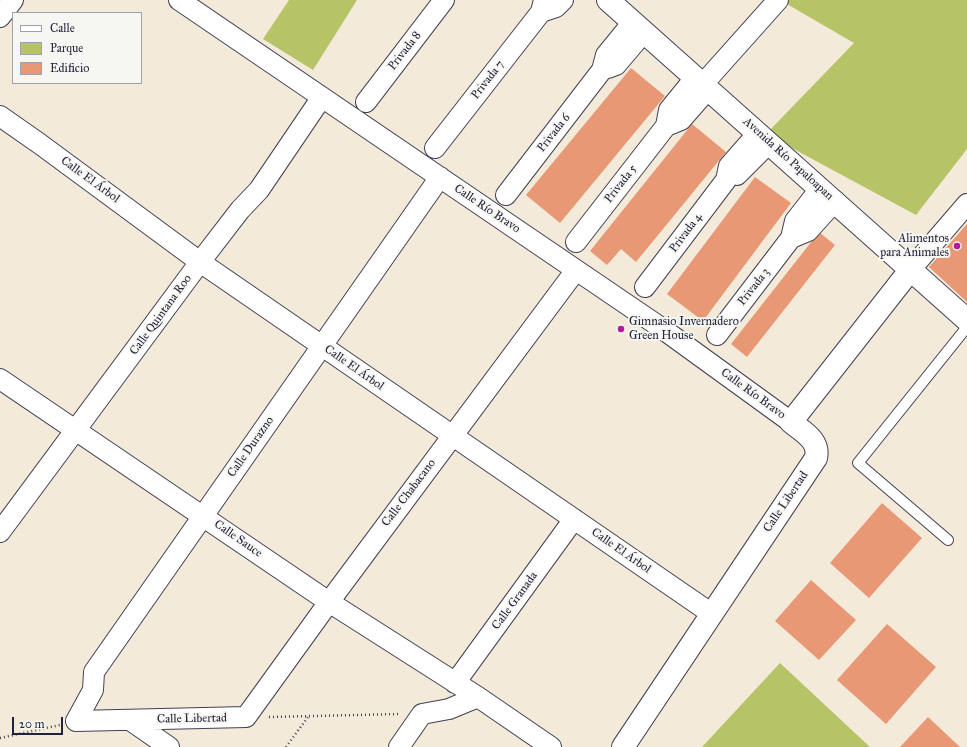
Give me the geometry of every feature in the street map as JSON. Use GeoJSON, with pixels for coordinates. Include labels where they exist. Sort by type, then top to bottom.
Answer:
{"type":"FeatureCollection","features":[{"type":"Feature","properties":{"kind":"main road","name":"Avenida Río Papaloapan"},"geometry":{"type":"LineString","coordinates":[[608,0],[967,320]]}},
{"type":"Feature","properties":{"kind":"main road"},"geometry":{"type":"LineString","coordinates":[[791,422],[911,269]]}},
{"type":"Feature","properties":{"kind":"main road","name":"Calle Libertad"},"geometry":{"type":"LineString","coordinates":[[623,747],[816,458],[816,447],[812,439],[791,422]]}},
{"type":"Feature","properties":{"kind":"street"},"geometry":{"type":"LineString","coordinates":[[0,17],[13,0]]}},
{"type":"Feature","properties":{"kind":"street","name":"Calle Río Bravo"},"geometry":{"type":"LineString","coordinates":[[179,0],[660,327],[791,422]]}},
{"type":"Feature","properties":{"kind":"street","name":"Privada 8"},"geometry":{"type":"LineString","coordinates":[[366,102],[444,0]]}},
{"type":"Feature","properties":{"kind":"street","name":"Privada 7"},"geometry":{"type":"LineString","coordinates":[[435,148],[542,6],[556,7],[563,0]]}},
{"type":"Feature","properties":{"kind":"street","name":"Privada 5"},"geometry":{"type":"LineString","coordinates":[[576,242],[666,126],[681,120],[702,84],[778,0]]}},
{"type":"Feature","properties":{"kind":"street","name":"Privada 6"},"geometry":{"type":"LineString","coordinates":[[506,195],[602,70],[616,64],[638,27]]}},
{"type":"Feature","properties":{"kind":"street","name":"Calle Quintana Roo"},"geometry":{"type":"LineString","coordinates":[[0,532],[200,262],[240,210],[259,190],[322,97]]}},
{"type":"Feature","properties":{"kind":"street","name":"Calle El Árbol"},"geometry":{"type":"LineString","coordinates":[[0,116],[200,262],[712,614]]}},
{"type":"Feature","properties":{"kind":"street","name":"Privada 4"},"geometry":{"type":"LineString","coordinates":[[645,287],[726,180],[740,175],[763,138]]}},
{"type":"Feature","properties":{"kind":"street","name":"Calle Durazno"},"geometry":{"type":"LineString","coordinates":[[76,721],[93,690],[94,672],[440,177]]}},
{"type":"Feature","properties":{"kind":"street","name":"Privada 3"},"geometry":{"type":"LineString","coordinates":[[717,335],[792,238],[808,231],[828,195]]}},
{"type":"Feature","properties":{"kind":"street"},"geometry":{"type":"LineString","coordinates":[[911,269],[967,204]]}},
{"type":"Feature","properties":{"kind":"street","name":"Calle Chabacano"},"geometry":{"type":"LineString","coordinates":[[246,718],[329,602],[576,270]]}},
{"type":"Feature","properties":{"kind":"street","name":"Calle Sauce"},"geometry":{"type":"LineString","coordinates":[[0,379],[204,515],[329,602],[478,697],[551,747]]}},
{"type":"Feature","properties":{"kind":"street","name":"Calle Granada"},"geometry":{"type":"LineString","coordinates":[[455,683],[574,519]]}},
{"type":"Feature","properties":{"kind":"street"},"geometry":{"type":"LineString","coordinates":[[399,747],[422,714],[449,709],[478,697]]}},
{"type":"Feature","properties":{"kind":"street","name":"Calle Libertad"},"geometry":{"type":"LineString","coordinates":[[76,721],[246,718]]}},
{"type":"Feature","properties":{"kind":"street"},"geometry":{"type":"LineString","coordinates":[[130,720],[170,747]]}},
{"type":"Feature","properties":{"kind":"lane"},"geometry":{"type":"LineString","coordinates":[[948,540],[858,463],[967,327]]}},
{"type":"Feature","properties":{"kind":"path"},"geometry":{"type":"LineString","coordinates":[[246,718],[422,714]]}},
{"type":"Feature","properties":{"kind":"path"},"geometry":{"type":"LineString","coordinates":[[286,747],[309,716]]}},
{"type":"Feature","properties":{"kind":"path"},"geometry":{"type":"LineString","coordinates":[[0,738],[76,721]]}},
{"type":"Feature","properties":{"kind":"green space"},"geometry":{"type":"Polygon","coordinates":[[[289,0],[357,0],[313,70],[263,39],[289,0]]]}},
{"type":"Feature","properties":{"kind":"green space"},"geometry":{"type":"Polygon","coordinates":[[[780,0],[967,0],[967,149],[916,215],[766,134],[854,43],[780,0]]]}},
{"type":"Feature","properties":{"kind":"green space"},"geometry":{"type":"Polygon","coordinates":[[[780,663],[870,747],[702,747],[780,663]]]}},
{"type":"Feature","properties":{"kind":"building"},"geometry":{"type":"Polygon","coordinates":[[[631,68],[665,96],[560,223],[526,195],[631,68]]]}},
{"type":"Feature","properties":{"kind":"building"},"geometry":{"type":"Polygon","coordinates":[[[692,124],[726,152],[636,262],[621,249],[607,265],[590,251],[692,124]]]}},
{"type":"Feature","properties":{"kind":"building"},"geometry":{"type":"Polygon","coordinates":[[[755,177],[791,203],[703,321],[667,294],[755,177]]]}},
{"type":"Feature","properties":{"kind":"building","name":"Alimentos para Animales"},"geometry":{"type":"Polygon","coordinates":[[[967,224],[967,302],[929,267],[967,224]]]}},
{"type":"Feature","properties":{"kind":"building"},"geometry":{"type":"Polygon","coordinates":[[[819,232],[835,245],[747,357],[731,344],[819,232]]]}},
{"type":"Feature","properties":{"kind":"building"},"geometry":{"type":"Polygon","coordinates":[[[882,503],[922,538],[869,598],[830,563],[882,503]]]}},
{"type":"Feature","properties":{"kind":"building"},"geometry":{"type":"Polygon","coordinates":[[[811,580],[856,620],[819,660],[775,621],[811,580]]]}},
{"type":"Feature","properties":{"kind":"building"},"geometry":{"type":"Polygon","coordinates":[[[887,624],[936,667],[886,724],[837,680],[887,624]]]}},
{"type":"Feature","properties":{"kind":"building"},"geometry":{"type":"Polygon","coordinates":[[[928,717],[960,747],[900,747],[928,717]]]}},
{"type":"Feature","properties":{"kind":"place","name":"Alimentos para Animales"},"geometry":{"type":"Point","coordinates":[957,246]}},
{"type":"Feature","properties":{"kind":"place","name":"Gimnasio Invernadero Green House"},"geometry":{"type":"Point","coordinates":[621,329]}}]}
